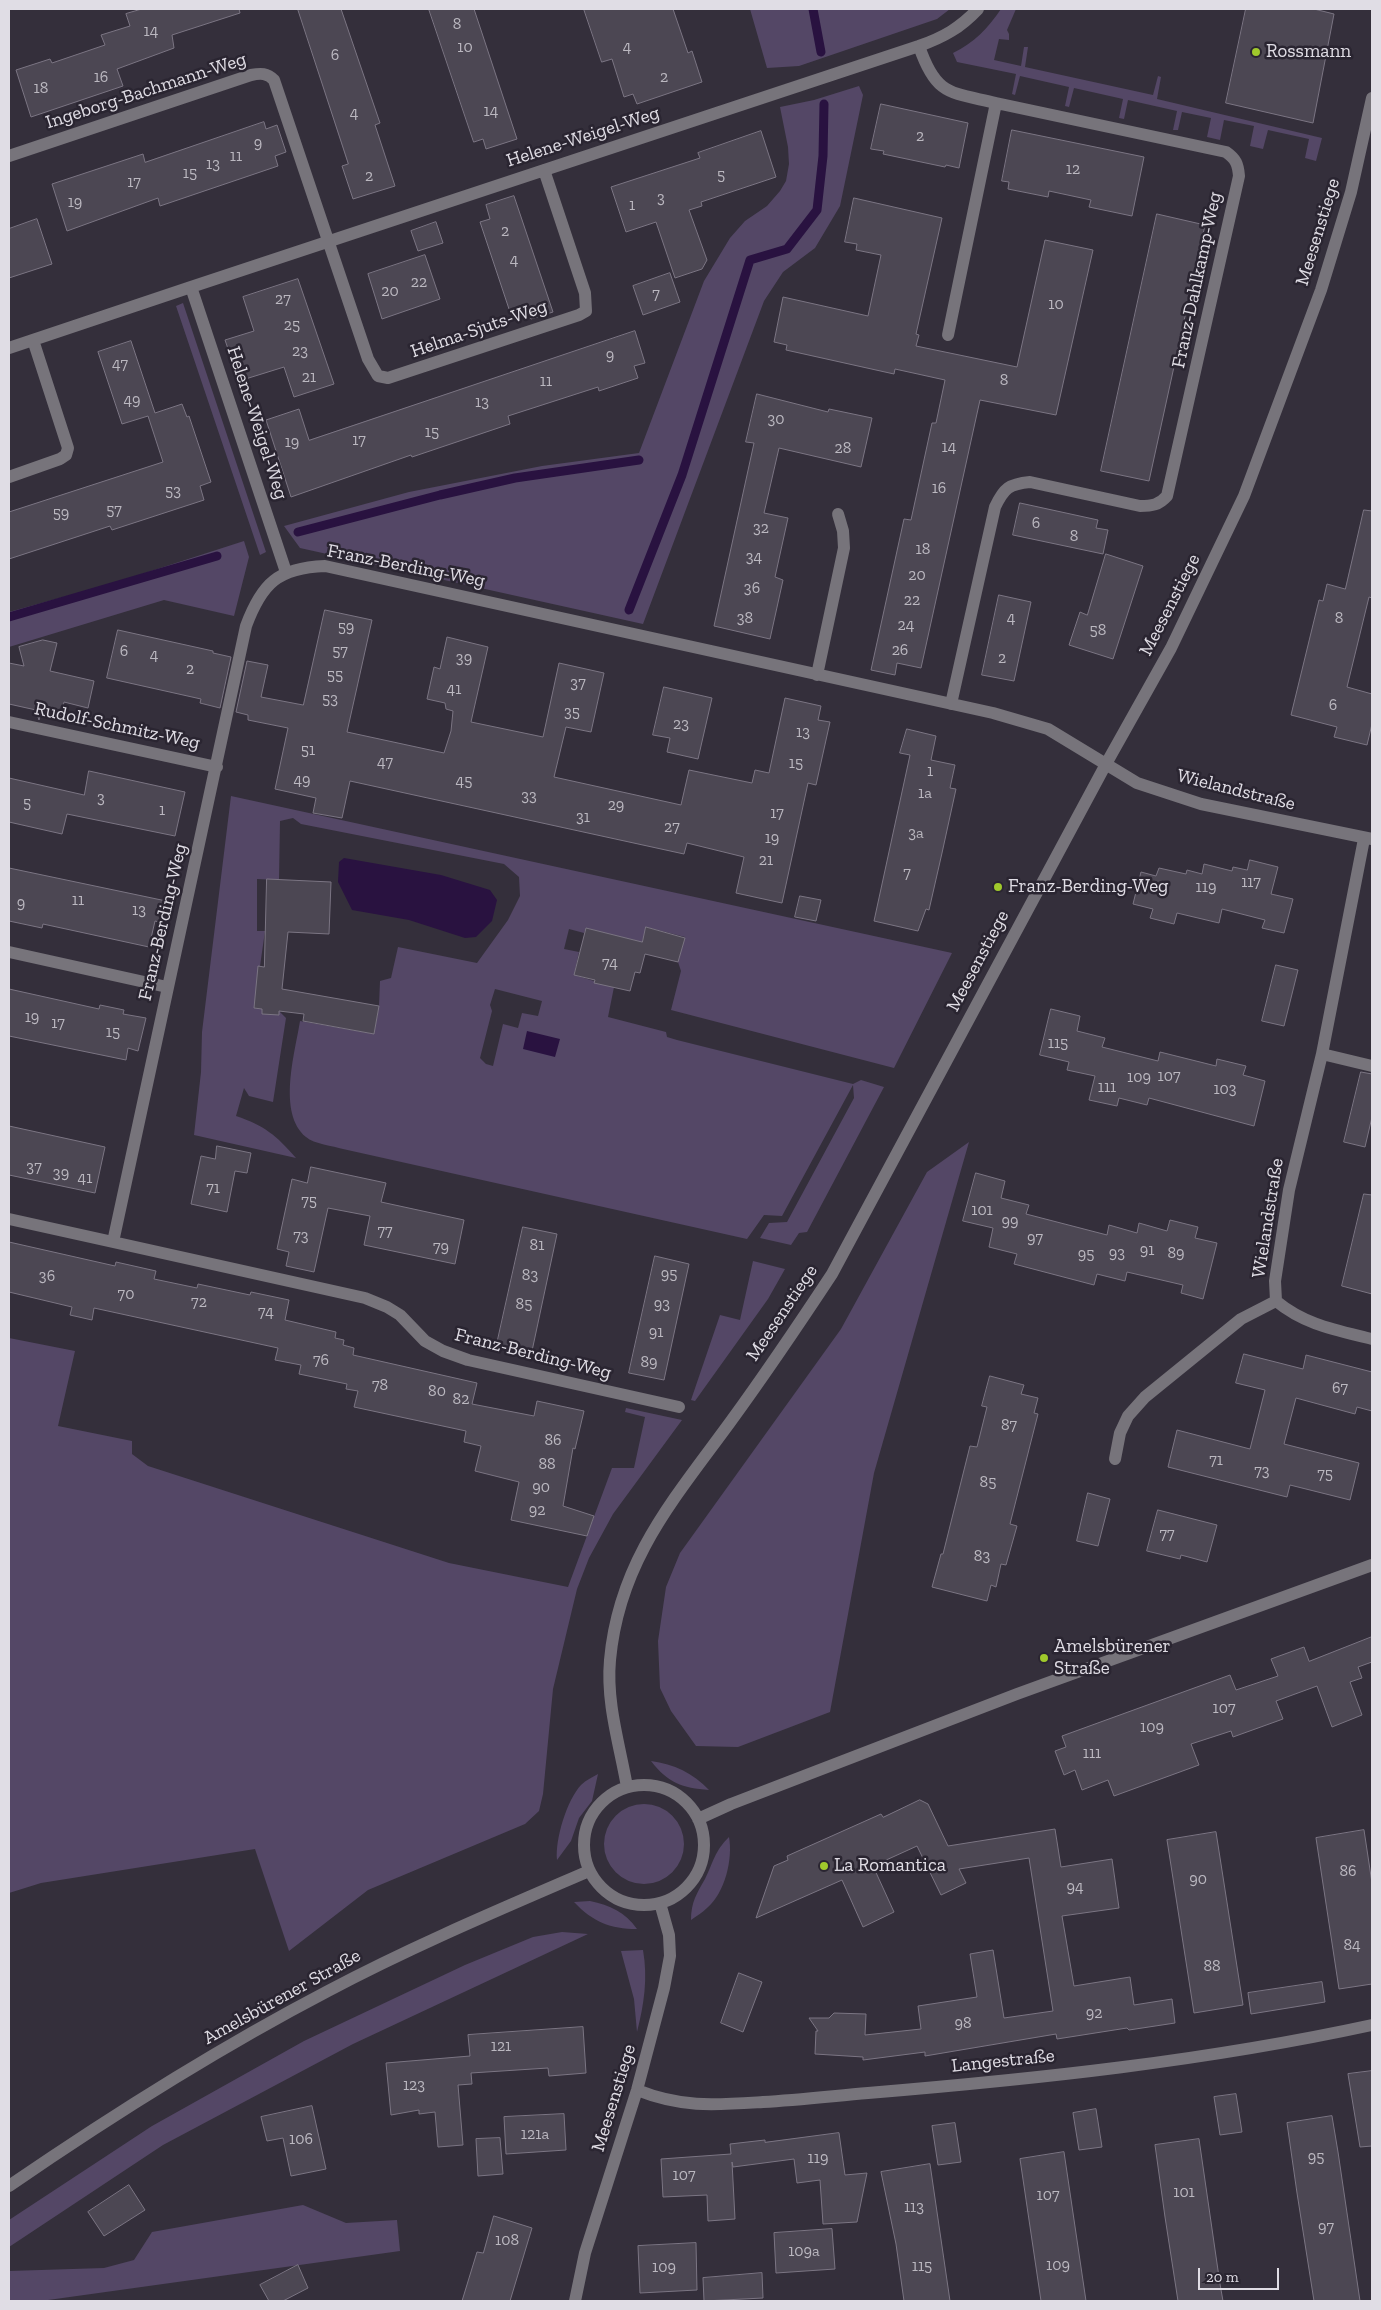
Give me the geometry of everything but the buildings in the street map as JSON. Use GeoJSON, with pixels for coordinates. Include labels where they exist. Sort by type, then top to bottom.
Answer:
{"type":"FeatureCollection","features":[{"type":"Feature","properties":{"kind":"street","name":"Helene-Weigel-Weg"},"geometry":{"type":"LineString","coordinates":[[9,348],[937,40],[963,25],[978,9]]}},
{"type":"Feature","properties":{"kind":"street","name":"Franz-Dahlkamp-Weg"},"geometry":{"type":"LineString","coordinates":[[919,46],[924,60],[939,85],[951,93],[1226,152],[1234,157],[1238,166],[1235,194],[1167,496],[1161,503],[1152,506],[1140,506],[1030,482],[1016,484],[1003,491],[995,507],[951,704]]}},
{"type":"Feature","properties":{"kind":"street","name":"Ingeborg-Bachmann-Weg"},"geometry":{"type":"LineString","coordinates":[[9,156],[251,74],[261,73],[269,75],[274,80],[328,242]]}},
{"type":"Feature","properties":{"kind":"street","name":"Meesenstiege"},"geometry":{"type":"LineString","coordinates":[[627,1787],[612,1708],[610,1662],[615,1623],[624,1589],[642,1548],[667,1508],[781,1351],[832,1274],[1170,648],[1244,496],[1321,290],[1351,192],[1372,98]]}},
{"type":"Feature","properties":{"kind":"street"},"geometry":{"type":"LineString","coordinates":[[948,335],[996,103]]}},
{"type":"Feature","properties":{"kind":"street","name":"Helma-Sjuts-Weg"},"geometry":{"type":"LineString","coordinates":[[328,242],[372,368],[378,376],[388,378],[403,374],[579,315],[586,311],[585,293],[544,170]]}},
{"type":"Feature","properties":{"kind":"street","name":"Helene-Weigel-Weg"},"geometry":{"type":"LineString","coordinates":[[192,287],[286,572]]}},
{"type":"Feature","properties":{"kind":"street"},"geometry":{"type":"LineString","coordinates":[[9,477],[60,460],[66,455],[68,448],[33,340]]}},
{"type":"Feature","properties":{"kind":"street"},"geometry":{"type":"LineString","coordinates":[[817,675],[844,548],[843,531],[838,514]]}},
{"type":"Feature","properties":{"kind":"street","name":"Franz-Berding-Weg"},"geometry":{"type":"LineString","coordinates":[[679,1407],[468,1360],[443,1351],[425,1341],[400,1315],[366,1298],[113,1242],[246,626],[258,598],[274,580],[286,572],[304,567],[326,566],[993,713],[1048,729],[1106,764]]}},
{"type":"Feature","properties":{"kind":"street","name":"Rudolf-Schmitz-Weg"},"geometry":{"type":"LineString","coordinates":[[9,722],[217,767]]}},
{"type":"Feature","properties":{"kind":"street","name":"Wielandstraße"},"geometry":{"type":"LineString","coordinates":[[1106,764],[1137,784],[1201,804],[1368,839],[1322,1054],[1289,1190],[1276,1273],[1276,1301],[1291,1314],[1312,1324],[1372,1339]]}},
{"type":"Feature","properties":{"kind":"street"},"geometry":{"type":"LineString","coordinates":[[9,952],[167,987]]}},
{"type":"Feature","properties":{"kind":"street"},"geometry":{"type":"LineString","coordinates":[[1322,1054],[1372,1066]]}},
{"type":"Feature","properties":{"kind":"street"},"geometry":{"type":"LineString","coordinates":[[9,1219],[113,1242]]}},
{"type":"Feature","properties":{"kind":"street","name":"Wielandstraße"},"geometry":{"type":"LineString","coordinates":[[1114,1459],[1120,1433],[1128,1416],[1145,1397],[1242,1320],[1276,1301]]}},
{"type":"Feature","properties":{"kind":"street"},"geometry":{"type":"LineString","coordinates":[[698,1819],[731,1804],[1008,1698],[1372,1564]]}},
{"type":"Feature","properties":{"kind":"street"},"geometry":{"type":"LineString","coordinates":[[646,1785],[666,1790],[686,1802],[698,1819],[704,1839],[702,1861],[693,1880],[678,1895],[660,1903],[638,1905],[618,1900],[599,1886],[589,1871],[584,1852],[585,1830],[595,1809],[610,1796],[627,1787],[646,1785]]}},
{"type":"Feature","properties":{"kind":"street","name":"Amelsbürener Straße"},"geometry":{"type":"LineString","coordinates":[[9,2186],[179,2075],[328,1991],[418,1946],[589,1871]]}},
{"type":"Feature","properties":{"kind":"street","name":"Meesenstiege"},"geometry":{"type":"LineString","coordinates":[[575,2301],[585,2253],[653,2032],[670,1956],[670,1935],[660,1903]]}},
{"type":"Feature","properties":{"kind":"street","name":"Langestraße"},"geometry":{"type":"LineString","coordinates":[[636,2090],[658,2098],[701,2105],[810,2099],[1146,2064],[1252,2049],[1372,2025]]}},
{"type":"Feature","properties":{"kind":"shaded area"},"geometry":{"type":"Polygon","coordinates":[[[750,9],[950,9],[937,19],[799,66],[767,68],[750,9]]]}},
{"type":"Feature","properties":{"kind":"shaded area"},"geometry":{"type":"Polygon","coordinates":[[[1001,9],[1016,9],[1007,30],[1009,40],[999,39],[994,60],[1021,66],[1024,47],[1028,47],[1025,67],[1153,95],[1158,76],[1161,77],[1157,99],[1322,138],[1316,161],[1305,158],[1309,139],[1268,130],[1263,149],[1250,146],[1254,126],[1224,120],[1220,140],[1207,137],[1211,118],[1182,112],[1178,130],[1173,130],[1177,111],[1128,100],[1124,119],[1119,118],[1123,99],[1074,88],[1069,107],[1065,106],[1069,87],[1020,76],[1015,95],[1012,94],[1016,74],[957,62],[953,53],[968,45],[980,34],[1001,9]]]}},
{"type":"Feature","properties":{"kind":"shaded area"},"geometry":{"type":"Polygon","coordinates":[[[859,86],[863,95],[840,206],[815,248],[783,272],[764,301],[643,624],[300,548],[284,526],[409,492],[542,466],[639,453],[704,281],[730,238],[745,221],[767,206],[786,181],[789,164],[788,147],[780,107],[814,100],[859,86]]]}},
{"type":"Feature","properties":{"kind":"shaded area"},"geometry":{"type":"Polygon","coordinates":[[[183,303],[266,552],[260,555],[176,306],[183,303]]]}},
{"type":"Feature","properties":{"kind":"shaded area"},"geometry":{"type":"Polygon","coordinates":[[[244,541],[249,557],[234,616],[164,600],[9,647],[9,612],[117,582],[244,541]]]}},
{"type":"Feature","properties":{"kind":"shaded area"},"geometry":{"type":"Polygon","coordinates":[[[231,796],[952,953],[894,1068],[671,1010],[681,971],[678,962],[685,937],[646,927],[642,942],[586,928],[584,933],[569,929],[564,949],[579,952],[574,975],[614,987],[608,1017],[666,1032],[667,1037],[677,1040],[853,1084],[861,1080],[884,1087],[807,1232],[799,1233],[791,1245],[760,1238],[769,1223],[787,1222],[854,1098],[853,1085],[782,1216],[764,1215],[747,1239],[324,1144],[306,1137],[297,1126],[292,1113],[290,1082],[300,1021],[374,1034],[379,1006],[380,981],[391,978],[398,947],[477,963],[508,920],[520,896],[519,877],[504,864],[301,824],[293,818],[280,821],[279,880],[257,879],[257,931],[265,931],[254,1008],[279,1011],[286,1018],[273,1102],[249,1096],[244,1088],[236,1116],[269,1132],[296,1158],[194,1135],[201,1072],[202,1032],[231,796]],[[495,989],[490,1005],[492,1011],[480,1058],[486,1064],[493,1066],[503,1024],[518,1028],[522,1013],[538,1016],[542,1001],[495,989]]]}},
{"type":"Feature","properties":{"kind":"shaded area"},"geometry":{"type":"Polygon","coordinates":[[[344,858],[441,875],[490,890],[497,900],[492,921],[476,937],[465,938],[409,920],[352,910],[338,882],[339,862],[344,858]]]}},
{"type":"Feature","properties":{"kind":"shaded area"},"geometry":{"type":"Polygon","coordinates":[[[527,1031],[560,1039],[555,1057],[523,1049],[527,1031]]]}},
{"type":"Feature","properties":{"kind":"shaded area"},"geometry":{"type":"Polygon","coordinates":[[[969,1142],[874,1473],[830,1712],[738,1747],[696,1746],[671,1711],[660,1688],[658,1641],[666,1587],[680,1553],[841,1329],[927,1172],[969,1142]]]}},
{"type":"Feature","properties":{"kind":"shaded area"},"geometry":{"type":"Polygon","coordinates":[[[753,1261],[785,1269],[768,1299],[695,1401],[691,1400],[720,1315],[740,1320],[753,1261]]]}},
{"type":"Feature","properties":{"kind":"shaded area"},"geometry":{"type":"Polygon","coordinates":[[[9,1338],[75,1351],[58,1426],[132,1441],[132,1454],[148,1466],[449,1563],[568,1587],[612,1468],[634,1468],[645,1417],[625,1412],[626,1408],[682,1420],[613,1514],[589,1558],[577,1589],[553,1689],[543,1794],[539,1811],[525,1824],[368,1890],[289,1951],[255,1849],[41,1883],[9,1893],[9,1338]]]}},
{"type":"Feature","properties":{"kind":"shaded area"},"geometry":{"type":"Polygon","coordinates":[[[651,1761],[668,1764],[683,1770],[709,1790],[691,1788],[676,1783],[663,1775],[651,1761]]]}},
{"type":"Feature","properties":{"kind":"shaded area"},"geometry":{"type":"Polygon","coordinates":[[[598,1774],[592,1801],[579,1818],[571,1841],[557,1860],[560,1831],[571,1800],[581,1785],[598,1774]]]}},
{"type":"Feature","properties":{"kind":"shaded area"},"geometry":{"type":"Polygon","coordinates":[[[636,1804],[652,1804],[673,1815],[684,1836],[684,1852],[673,1873],[652,1884],[636,1884],[622,1878],[610,1866],[604,1852],[604,1836],[610,1822],[622,1810],[636,1804]]]}},
{"type":"Feature","properties":{"kind":"shaded area"},"geometry":{"type":"Polygon","coordinates":[[[729,1837],[729,1865],[719,1894],[705,1910],[691,1920],[693,1903],[697,1893],[717,1852],[729,1837]]]}},
{"type":"Feature","properties":{"kind":"shaded area"},"geometry":{"type":"Polygon","coordinates":[[[590,1901],[616,1910],[637,1929],[618,1928],[602,1923],[588,1915],[574,1902],[590,1901]]]}},
{"type":"Feature","properties":{"kind":"shaded area"},"geometry":{"type":"Polygon","coordinates":[[[562,1932],[588,1934],[353,2044],[163,2145],[9,2247],[9,2220],[152,2126],[304,2041],[465,1965],[533,1937],[562,1932]]]}},
{"type":"Feature","properties":{"kind":"shaded area"},"geometry":{"type":"Polygon","coordinates":[[[643,1950],[644,1991],[642,2012],[637,2032],[634,1999],[621,1951],[643,1950]]]}},
{"type":"Feature","properties":{"kind":"shaded area"},"geometry":{"type":"Polygon","coordinates":[[[303,2205],[346,2223],[397,2220],[400,2251],[41,2301],[9,2301],[9,2271],[104,2268],[134,2260],[152,2232],[303,2205]]]}},
{"type":"Feature","properties":{"kind":"waterway"},"geometry":{"type":"LineString","coordinates":[[813,9],[821,52]]}},
{"type":"Feature","properties":{"kind":"waterway"},"geometry":{"type":"LineString","coordinates":[[629,610],[682,475],[750,260],[787,249],[817,210],[823,156],[824,104]]}},
{"type":"Feature","properties":{"kind":"waterway"},"geometry":{"type":"LineString","coordinates":[[298,532],[440,495],[515,478],[639,460]]}},
{"type":"Feature","properties":{"kind":"waterway"},"geometry":{"type":"LineString","coordinates":[[9,617],[217,556]]}},
{"type":"Feature","properties":{"kind":"place","name":"Rossmann"},"geometry":{"type":"Point","coordinates":[1256,52]}},
{"type":"Feature","properties":{"kind":"place","name":"Franz-Berding-Weg"},"geometry":{"type":"Point","coordinates":[998,887]}},
{"type":"Feature","properties":{"kind":"place","name":"Amelsbürener Straße"},"geometry":{"type":"Point","coordinates":[1044,1658]}},
{"type":"Feature","properties":{"kind":"place","name":"La Romantica"},"geometry":{"type":"Point","coordinates":[824,1866]}}]}
